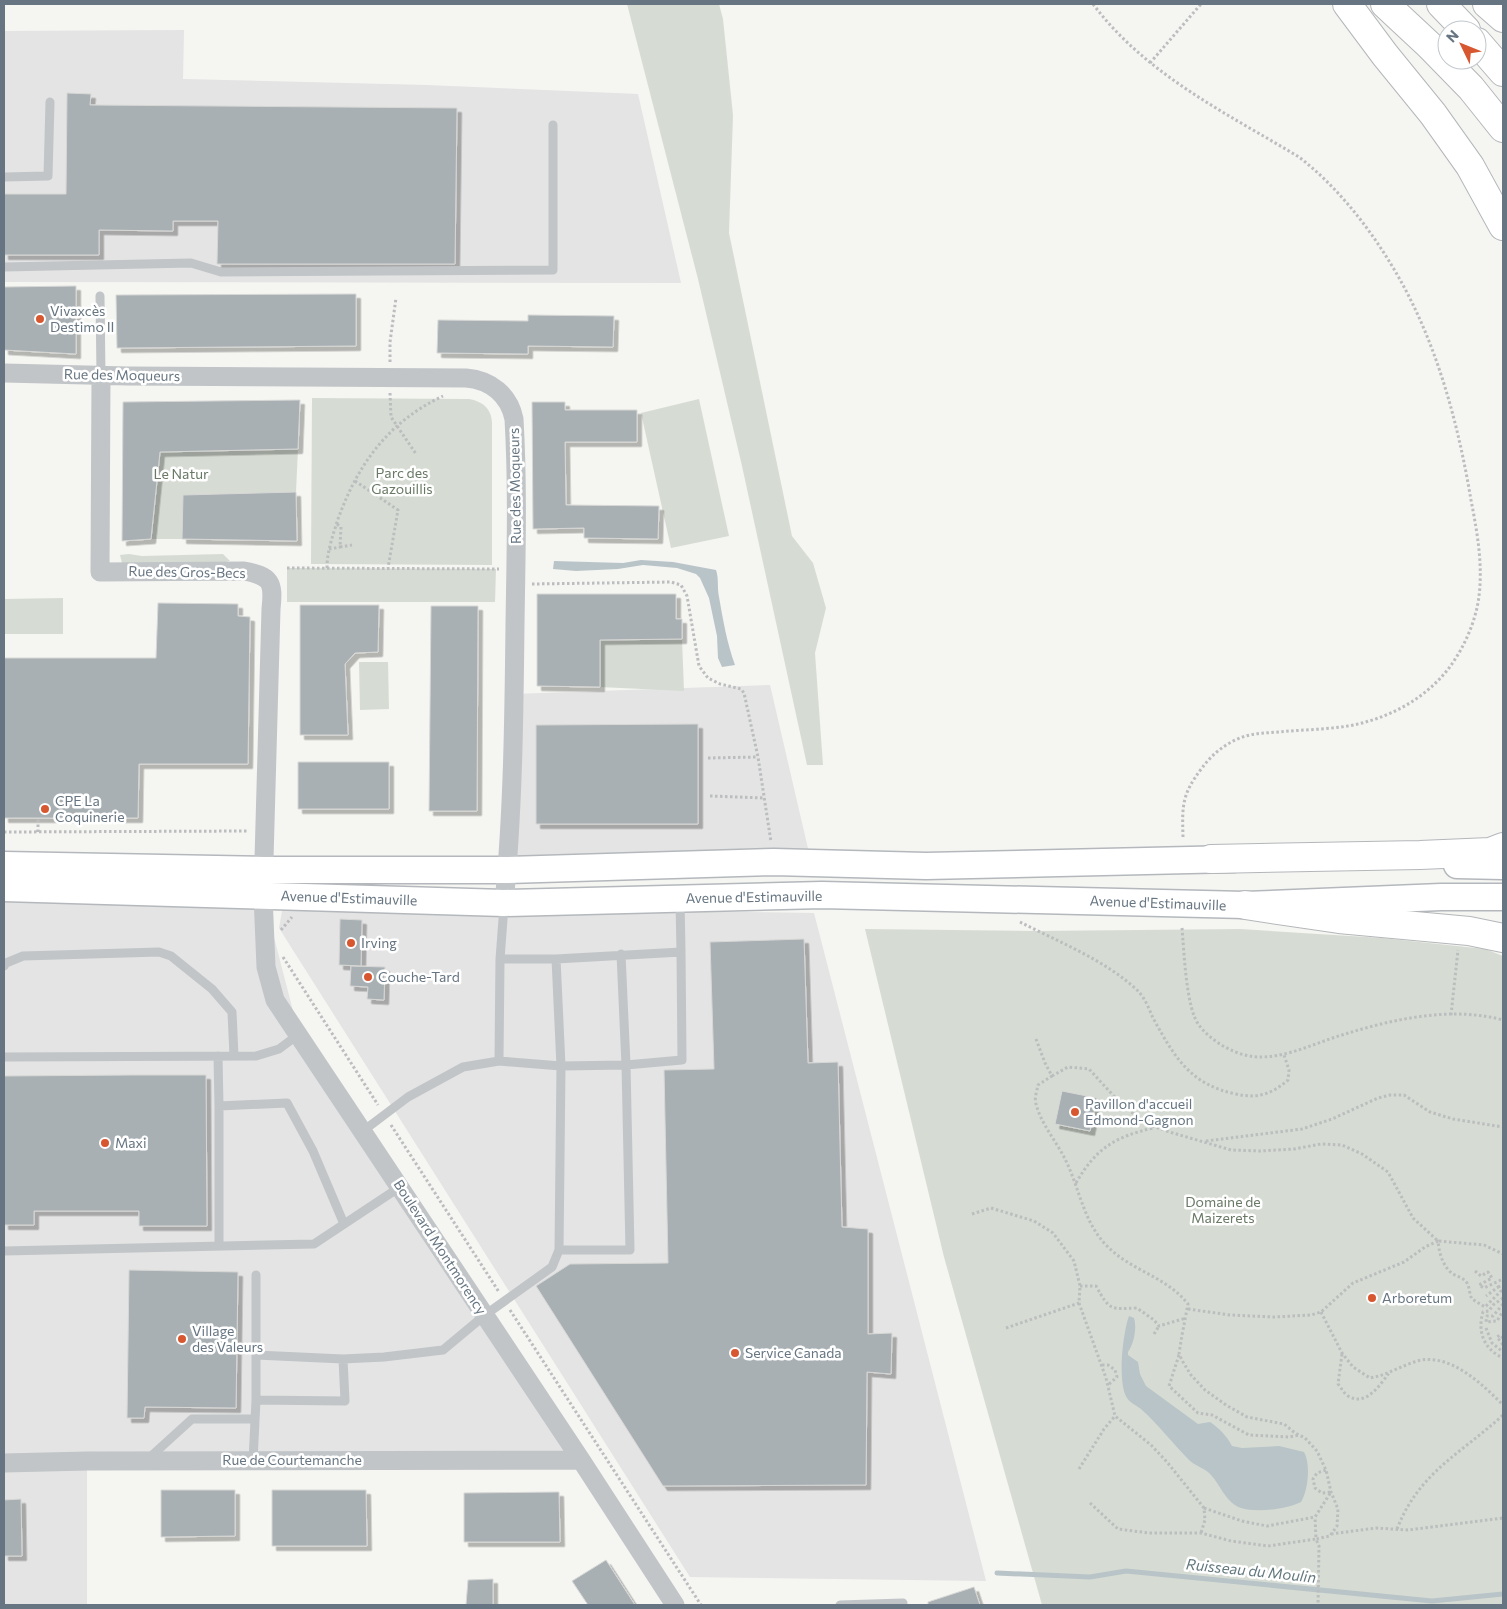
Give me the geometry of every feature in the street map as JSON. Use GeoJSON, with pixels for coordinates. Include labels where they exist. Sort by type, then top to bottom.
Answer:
{"type":"FeatureCollection","features":[{"type":"Feature","properties":{"kind":"highway"},"geometry":{"type":"LineString","coordinates":[[1347,4],[1433,114],[1470,166],[1503,226]]}},
{"type":"Feature","properties":{"kind":"highway"},"geometry":{"type":"LineString","coordinates":[[1385,4],[1429,44],[1471,88],[1503,128]]}},
{"type":"Feature","properties":{"kind":"highway"},"geometry":{"type":"LineString","coordinates":[[1441,4],[1456,20]]}},
{"type":"Feature","properties":{"kind":"highway"},"geometry":{"type":"LineString","coordinates":[[1487,4],[1503,18]]}},
{"type":"Feature","properties":{"kind":"highway"},"geometry":{"type":"LineString","coordinates":[[1487,54],[1503,72]]}},
{"type":"Feature","properties":{"kind":"highway"},"geometry":{"type":"LineString","coordinates":[[1211,859],[1490,852],[1503,846]]}},
{"type":"Feature","properties":{"kind":"highway"},"geometry":{"type":"LineString","coordinates":[[1245,905],[1338,919],[1460,930],[1503,938]]}},
{"type":"Feature","properties":{"kind":"main road","name":"Avenue d'Estimauville"},"geometry":{"type":"LineString","coordinates":[[4,866],[264,870],[507,870],[774,862],[926,866],[1211,859],[1503,866]]}},
{"type":"Feature","properties":{"kind":"main road","name":"Avenue d'Estimauville"},"geometry":{"type":"LineString","coordinates":[[4,888],[504,903],[822,895],[1245,905],[1440,897],[1503,897]]}},
{"type":"Feature","properties":{"kind":"street","name":"Rue des Moqueurs"},"geometry":{"type":"LineString","coordinates":[[4,373],[466,378],[486,382],[503,395],[512,413],[514,436],[514,694],[504,903]]}},
{"type":"Feature","properties":{"kind":"street","name":"Rue des Gros-Becs"},"geometry":{"type":"LineString","coordinates":[[101,375],[100,572],[244,571],[265,578],[272,586],[264,870]]}},
{"type":"Feature","properties":{"kind":"street","name":"Boulevard Montmorency"},"geometry":{"type":"LineString","coordinates":[[264,870],[263,895],[266,967],[275,1000],[581,1460],[675,1605]]}},
{"type":"Feature","properties":{"kind":"street","name":"Rue de Courtemanche"},"geometry":{"type":"LineString","coordinates":[[4,1463],[581,1460]]}},
{"type":"Feature","properties":{"kind":"lane"},"geometry":{"type":"LineString","coordinates":[[4,177],[48,176],[50,102]]}},
{"type":"Feature","properties":{"kind":"lane"},"geometry":{"type":"LineString","coordinates":[[4,267],[192,263],[221,272],[553,270],[553,125]]}},
{"type":"Feature","properties":{"kind":"lane"},"geometry":{"type":"LineString","coordinates":[[100,296],[101,375]]}},
{"type":"Feature","properties":{"kind":"lane"},"geometry":{"type":"LineString","coordinates":[[363,1131],[408,1097],[463,1067],[499,1061],[561,1066],[626,1065],[682,1060],[680,899]]}},
{"type":"Feature","properties":{"kind":"lane"},"geometry":{"type":"LineString","coordinates":[[499,1061],[500,959],[504,903]]}},
{"type":"Feature","properties":{"kind":"lane"},"geometry":{"type":"LineString","coordinates":[[4,966],[23,956],[159,952],[171,956],[212,989],[232,1012],[234,1056]]}},
{"type":"Feature","properties":{"kind":"lane"},"geometry":{"type":"LineString","coordinates":[[500,959],[556,959],[681,952]]}},
{"type":"Feature","properties":{"kind":"lane"},"geometry":{"type":"LineString","coordinates":[[559,1250],[630,1250],[626,1065],[621,954]]}},
{"type":"Feature","properties":{"kind":"lane"},"geometry":{"type":"LineString","coordinates":[[256,1355],[343,1359],[384,1357],[444,1350],[485,1315],[552,1267],[559,1250],[561,1066],[556,959]]}},
{"type":"Feature","properties":{"kind":"lane"},"geometry":{"type":"LineString","coordinates":[[4,1057],[256,1056],[279,1048],[299,1034]]}},
{"type":"Feature","properties":{"kind":"lane"},"geometry":{"type":"LineString","coordinates":[[218,1056],[219,1246]]}},
{"type":"Feature","properties":{"kind":"lane"},"geometry":{"type":"LineString","coordinates":[[219,1106],[287,1104],[313,1151],[344,1224]]}},
{"type":"Feature","properties":{"kind":"lane"},"geometry":{"type":"LineString","coordinates":[[4,1251],[314,1244],[400,1187]]}},
{"type":"Feature","properties":{"kind":"lane"},"geometry":{"type":"LineString","coordinates":[[253,1461],[256,1400],[256,1275]]}},
{"type":"Feature","properties":{"kind":"lane"},"geometry":{"type":"LineString","coordinates":[[256,1400],[344,1401],[343,1359]]}},
{"type":"Feature","properties":{"kind":"lane"},"geometry":{"type":"LineString","coordinates":[[146,1461],[192,1419],[255,1419]]}},
{"type":"Feature","properties":{"kind":"lane"},"geometry":{"type":"LineString","coordinates":[[840,1605],[904,1603]]}},
{"type":"Feature","properties":{"kind":"path"},"geometry":{"type":"LineString","coordinates":[[1093,4],[1112,29],[1150,63],[1179,84],[1299,157],[1317,171],[1371,232],[1391,263],[1419,317],[1434,355],[1451,406],[1467,473],[1478,536],[1479,598],[1463,646],[1448,669],[1426,692],[1390,714],[1368,722],[1245,736],[1229,744],[1214,754],[1190,783],[1182,807],[1183,837]]}},
{"type":"Feature","properties":{"kind":"path"},"geometry":{"type":"LineString","coordinates":[[1150,63],[1201,4]]}},
{"type":"Feature","properties":{"kind":"path"},"geometry":{"type":"LineString","coordinates":[[390,362],[390,342],[396,298]]}},
{"type":"Feature","properties":{"kind":"path"},"geometry":{"type":"LineString","coordinates":[[327,568],[329,549],[337,524],[355,481],[396,426],[443,396]]}},
{"type":"Feature","properties":{"kind":"path"},"geometry":{"type":"LineString","coordinates":[[390,406],[391,417],[416,454]]}},
{"type":"Feature","properties":{"kind":"path"},"geometry":{"type":"LineString","coordinates":[[355,481],[398,510],[388,568]]}},
{"type":"Feature","properties":{"kind":"path"},"geometry":{"type":"LineString","coordinates":[[337,524],[341,527],[340,547]]}},
{"type":"Feature","properties":{"kind":"path"},"geometry":{"type":"LineString","coordinates":[[329,549],[352,545]]}},
{"type":"Feature","properties":{"kind":"path"},"geometry":{"type":"LineString","coordinates":[[286,568],[499,569]]}},
{"type":"Feature","properties":{"kind":"path"},"geometry":{"type":"LineString","coordinates":[[529,584],[671,582],[681,585],[687,596],[699,666],[708,678],[720,684],[741,689],[744,693],[758,758],[774,862]]}},
{"type":"Feature","properties":{"kind":"path"},"geometry":{"type":"LineString","coordinates":[[708,758],[758,758]]}},
{"type":"Feature","properties":{"kind":"path"},"geometry":{"type":"LineString","coordinates":[[710,796],[764,798]]}},
{"type":"Feature","properties":{"kind":"path"},"geometry":{"type":"LineString","coordinates":[[38,818],[38,832]]}},
{"type":"Feature","properties":{"kind":"path"},"geometry":{"type":"LineString","coordinates":[[4,832],[266,831]]}},
{"type":"Feature","properties":{"kind":"path"},"geometry":{"type":"LineString","coordinates":[[1182,928],[1192,1010],[1198,1025],[1225,1047],[1239,1053],[1260,1058],[1284,1055],[1342,1035],[1399,1020],[1439,1014],[1486,1016],[1503,1020]]}},
{"type":"Feature","properties":{"kind":"path"},"geometry":{"type":"LineString","coordinates":[[1451,1015],[1460,930]]}},
{"type":"Feature","properties":{"kind":"path"},"geometry":{"type":"LineString","coordinates":[[1049,937],[1096,961],[1124,979],[1140,993],[1171,1050],[1182,1065],[1198,1079],[1212,1087],[1248,1097],[1262,1096],[1277,1089],[1288,1080],[1289,1070],[1284,1055]]}},
{"type":"Feature","properties":{"kind":"path"},"geometry":{"type":"LineString","coordinates":[[1036,1039],[1052,1076]]}},
{"type":"Feature","properties":{"kind":"path"},"geometry":{"type":"LineString","coordinates":[[1300,1435],[1289,1438],[1249,1435],[1212,1415],[1198,1413],[1169,1386],[1180,1354],[1188,1304],[1180,1292],[1162,1280],[1133,1266],[1108,1247],[1095,1232],[1083,1208],[1076,1184],[1035,1102],[1038,1085],[1068,1067],[1089,1069],[1122,1105],[1149,1125],[1231,1150],[1260,1151],[1294,1149],[1321,1144],[1342,1145],[1362,1154],[1388,1172],[1413,1218],[1438,1241],[1439,1250],[1446,1267],[1467,1283],[1470,1295],[1479,1304],[1485,1307],[1502,1291],[1498,1287]]}},
{"type":"Feature","properties":{"kind":"path"},"geometry":{"type":"LineString","coordinates":[[1204,1142],[1302,1129],[1332,1119],[1390,1094],[1404,1095],[1430,1112],[1453,1119],[1503,1127]]}},
{"type":"Feature","properties":{"kind":"path"},"geometry":{"type":"LineString","coordinates":[[1076,1184],[1086,1165],[1116,1140],[1132,1133],[1155,1127]]}},
{"type":"Feature","properties":{"kind":"path"},"geometry":{"type":"LineString","coordinates":[[972,1214],[992,1208],[1034,1221],[1053,1233],[1074,1261],[1080,1286],[1079,1304],[1108,1385],[1115,1416],[1151,1445],[1204,1508],[1242,1521],[1267,1526],[1316,1517]]}},
{"type":"Feature","properties":{"kind":"path"},"geometry":{"type":"LineString","coordinates":[[1188,1309],[1230,1315],[1274,1317],[1321,1312],[1353,1283],[1404,1262],[1425,1247],[1438,1241],[1484,1245],[1503,1254]]}},
{"type":"Feature","properties":{"kind":"path"},"geometry":{"type":"LineString","coordinates":[[1475,1272],[1481,1276],[1488,1272],[1492,1278],[1479,1285],[1482,1288],[1503,1278]]}},
{"type":"Feature","properties":{"kind":"path"},"geometry":{"type":"LineString","coordinates":[[1486,1296],[1503,1285]]}},
{"type":"Feature","properties":{"kind":"path"},"geometry":{"type":"LineString","coordinates":[[1080,1286],[1096,1286],[1105,1302],[1115,1309],[1137,1308],[1159,1326]]}},
{"type":"Feature","properties":{"kind":"path"},"geometry":{"type":"LineString","coordinates":[[1503,1298],[1489,1310],[1482,1312],[1480,1321],[1484,1342],[1495,1354],[1503,1358]]}},
{"type":"Feature","properties":{"kind":"path"},"geometry":{"type":"LineString","coordinates":[[1006,1328],[1079,1304]]}},
{"type":"Feature","properties":{"kind":"path"},"geometry":{"type":"LineString","coordinates":[[1503,1304],[1493,1316],[1487,1316],[1486,1322],[1497,1321],[1503,1311]]}},
{"type":"Feature","properties":{"kind":"path"},"geometry":{"type":"LineString","coordinates":[[1321,1312],[1342,1353],[1353,1367],[1370,1378],[1427,1359],[1446,1362],[1469,1374],[1482,1384],[1503,1406]]}},
{"type":"Feature","properties":{"kind":"path"},"geometry":{"type":"LineString","coordinates":[[1154,1334],[1159,1326],[1186,1318]]}},
{"type":"Feature","properties":{"kind":"path"},"geometry":{"type":"LineString","coordinates":[[1486,1328],[1492,1344],[1503,1352]]}},
{"type":"Feature","properties":{"kind":"path"},"geometry":{"type":"LineString","coordinates":[[1503,1338],[1500,1335],[1497,1337],[1503,1345]]}},
{"type":"Feature","properties":{"kind":"path"},"geometry":{"type":"LineString","coordinates":[[1342,1353],[1338,1384],[1348,1396],[1360,1399],[1370,1395],[1389,1373]]}},
{"type":"Feature","properties":{"kind":"path"},"geometry":{"type":"LineString","coordinates":[[1180,1354],[1192,1375],[1206,1390],[1226,1406],[1247,1417],[1284,1424],[1305,1438],[1318,1451],[1338,1509],[1337,1526],[1331,1534]]}},
{"type":"Feature","properties":{"kind":"path"},"geometry":{"type":"LineString","coordinates":[[1101,1365],[1108,1365],[1115,1370],[1117,1377],[1108,1385]]}},
{"type":"Feature","properties":{"kind":"path"},"geometry":{"type":"LineString","coordinates":[[1397,1529],[1415,1493],[1434,1472],[1503,1415]]}},
{"type":"Feature","properties":{"kind":"path"},"geometry":{"type":"LineString","coordinates":[[1079,1469],[1104,1429],[1115,1416]]}},
{"type":"Feature","properties":{"kind":"path"},"geometry":{"type":"LineString","coordinates":[[1326,1470],[1318,1473],[1313,1479],[1315,1488],[1322,1493],[1331,1492]]}},
{"type":"Feature","properties":{"kind":"path"},"geometry":{"type":"LineString","coordinates":[[1318,1603],[1319,1546],[1316,1539],[1316,1517],[1331,1492]]}},
{"type":"Feature","properties":{"kind":"path"},"geometry":{"type":"LineString","coordinates":[[1090,1503],[1118,1529],[1149,1533],[1201,1533],[1230,1541],[1268,1546],[1376,1528],[1408,1530],[1503,1518]]}},
{"type":"Feature","properties":{"kind":"path"},"geometry":{"type":"LineString","coordinates":[[1201,1533],[1205,1520],[1204,1508]]}},
{"type":"Feature","properties":{"kind":"shaded area"},"geometry":{"type":"Polygon","coordinates":[[[184,30],[183,79],[426,85],[638,94],[681,283],[4,282],[4,31],[184,30]]]}},
{"type":"Feature","properties":{"kind":"shaded area"},"geometry":{"type":"Polygon","coordinates":[[[641,560],[673,562],[716,570],[724,623],[735,665],[722,667],[718,658],[717,636],[709,598],[700,578],[696,574],[677,568],[643,565],[618,569],[576,571],[553,569],[554,561],[623,563],[641,560]]]}},
{"type":"Feature","properties":{"kind":"shaded area"},"geometry":{"type":"Polygon","coordinates":[[[770,685],[809,853],[507,870],[514,694],[770,685]]]}},
{"type":"Feature","properties":{"kind":"shaded area"},"geometry":{"type":"Polygon","coordinates":[[[4,865],[263,895],[299,1034],[581,1460],[87,1461],[87,1605],[4,1605],[4,865]]]}},
{"type":"Feature","properties":{"kind":"shaded area"},"geometry":{"type":"Polygon","coordinates":[[[283,906],[814,913],[986,1581],[690,1577],[279,928],[283,906]]]}},
{"type":"Feature","properties":{"kind":"shaded area"},"geometry":{"type":"Polygon","coordinates":[[[1129,1316],[1134,1318],[1135,1331],[1128,1355],[1138,1362],[1140,1374],[1146,1386],[1198,1424],[1210,1422],[1222,1432],[1232,1446],[1242,1448],[1279,1446],[1304,1452],[1308,1477],[1301,1502],[1272,1510],[1247,1509],[1236,1506],[1209,1473],[1189,1460],[1148,1416],[1128,1400],[1122,1381],[1122,1370],[1123,1345],[1129,1316]]]}},
{"type":"Feature","properties":{"kind":"green space"},"geometry":{"type":"Polygon","coordinates":[[[627,4],[719,4],[723,19],[733,115],[729,233],[792,536],[813,563],[826,608],[815,653],[823,765],[807,765],[742,466],[698,279],[627,4]]]}},
{"type":"Feature","properties":{"kind":"green space","name":"Parc des Gazouillis"},"geometry":{"type":"Polygon","coordinates":[[[312,398],[469,399],[485,406],[492,418],[492,565],[311,564],[312,398]]]}},
{"type":"Feature","properties":{"kind":"green space"},"geometry":{"type":"Polygon","coordinates":[[[699,399],[729,536],[671,548],[641,413],[699,399]]]}},
{"type":"Feature","properties":{"kind":"green space","name":"Le Natur"},"geometry":{"type":"Polygon","coordinates":[[[298,449],[296,492],[184,495],[182,539],[151,539],[160,452],[298,449]]]}},
{"type":"Feature","properties":{"kind":"green space"},"geometry":{"type":"Polygon","coordinates":[[[223,554],[230,561],[220,563],[122,563],[120,555],[142,556],[223,554]]]}},
{"type":"Feature","properties":{"kind":"green space"},"geometry":{"type":"Polygon","coordinates":[[[287,568],[496,569],[495,602],[287,602],[287,568]]]}},
{"type":"Feature","properties":{"kind":"green space"},"geometry":{"type":"Polygon","coordinates":[[[63,598],[63,634],[4,634],[4,599],[63,598]]]}},
{"type":"Feature","properties":{"kind":"green space"},"geometry":{"type":"Polygon","coordinates":[[[682,639],[684,691],[600,687],[579,640],[682,639]]]}},
{"type":"Feature","properties":{"kind":"green space"},"geometry":{"type":"Polygon","coordinates":[[[359,662],[388,662],[389,709],[360,710],[359,662]]]}},
{"type":"Feature","properties":{"kind":"green space","name":"Domaine de Maizerets"},"geometry":{"type":"Polygon","coordinates":[[[865,929],[1036,931],[1240,929],[1382,938],[1485,949],[1503,956],[1503,1605],[1042,1605],[944,1257],[865,929]]]}},
{"type":"Feature","properties":{"kind":"building"},"geometry":{"type":"Polygon","coordinates":[[[67,93],[91,94],[90,105],[457,108],[455,264],[217,264],[218,221],[173,221],[173,231],[99,230],[99,255],[4,255],[4,194],[66,194],[67,93]]]}},
{"type":"Feature","properties":{"kind":"building","name":"Vivaxcès Destimo II"},"geometry":{"type":"Polygon","coordinates":[[[76,286],[76,354],[4,350],[4,287],[76,286]]]}},
{"type":"Feature","properties":{"kind":"building"},"geometry":{"type":"Polygon","coordinates":[[[356,294],[356,346],[117,348],[116,295],[356,294]]]}},
{"type":"Feature","properties":{"kind":"building"},"geometry":{"type":"Polygon","coordinates":[[[528,315],[614,316],[613,347],[528,346],[528,354],[437,353],[438,320],[528,321],[528,315]]]}},
{"type":"Feature","properties":{"kind":"building","name":"Le Natur"},"geometry":{"type":"Polygon","coordinates":[[[300,400],[298,449],[160,452],[151,539],[122,541],[123,402],[300,400]]]}},
{"type":"Feature","properties":{"kind":"building"},"geometry":{"type":"Polygon","coordinates":[[[532,402],[565,402],[565,410],[637,410],[637,442],[565,442],[566,505],[659,506],[658,539],[584,538],[584,528],[533,529],[532,402]]]}},
{"type":"Feature","properties":{"kind":"building","name":"Le Natur"},"geometry":{"type":"Polygon","coordinates":[[[296,492],[297,541],[182,539],[183,495],[296,492]]]}},
{"type":"Feature","properties":{"kind":"building"},"geometry":{"type":"Polygon","coordinates":[[[537,594],[676,594],[676,619],[682,619],[682,639],[600,640],[600,687],[537,686],[537,594]]]}},
{"type":"Feature","properties":{"kind":"building"},"geometry":{"type":"Polygon","coordinates":[[[158,603],[238,604],[238,616],[250,617],[248,764],[139,764],[138,818],[4,818],[4,658],[156,658],[158,603]]]}},
{"type":"Feature","properties":{"kind":"building"},"geometry":{"type":"Polygon","coordinates":[[[300,605],[379,605],[378,652],[355,653],[345,664],[348,735],[300,735],[300,605]]]}},
{"type":"Feature","properties":{"kind":"building"},"geometry":{"type":"Polygon","coordinates":[[[431,606],[478,606],[477,811],[429,811],[431,606]]]}},
{"type":"Feature","properties":{"kind":"building"},"geometry":{"type":"Polygon","coordinates":[[[698,724],[698,824],[536,824],[536,725],[698,724]]]}},
{"type":"Feature","properties":{"kind":"building"},"geometry":{"type":"Polygon","coordinates":[[[298,762],[389,762],[389,809],[298,809],[298,762]]]}},
{"type":"Feature","properties":{"kind":"building","name":"Irving"},"geometry":{"type":"Polygon","coordinates":[[[340,919],[362,920],[361,966],[339,965],[340,919]]]}},
{"type":"Feature","properties":{"kind":"building","name":"Service Canada"},"geometry":{"type":"Polygon","coordinates":[[[804,939],[808,1063],[838,1062],[842,1227],[868,1229],[868,1334],[892,1333],[891,1374],[867,1372],[866,1485],[663,1486],[536,1286],[570,1264],[668,1263],[664,1070],[714,1069],[710,942],[804,939]]]}},
{"type":"Feature","properties":{"kind":"building","name":"Couche-Tard"},"geometry":{"type":"Polygon","coordinates":[[[351,966],[385,967],[384,1000],[367,999],[368,987],[350,986],[351,966]]]}},
{"type":"Feature","properties":{"kind":"building","name":"Maxi"},"geometry":{"type":"Polygon","coordinates":[[[206,1075],[207,1226],[139,1226],[139,1211],[34,1211],[34,1225],[4,1225],[4,1076],[206,1075]]]}},
{"type":"Feature","properties":{"kind":"building","name":"Pavillon d'accueil Edmond-Gagnon"},"geometry":{"type":"Polygon","coordinates":[[[1062,1091],[1097,1098],[1090,1131],[1055,1124],[1062,1091]]]}},
{"type":"Feature","properties":{"kind":"building","name":"Village des Valeurs"},"geometry":{"type":"Polygon","coordinates":[[[129,1270],[238,1272],[236,1408],[145,1407],[144,1418],[127,1418],[129,1270]]]}},
{"type":"Feature","properties":{"kind":"building"},"geometry":{"type":"Polygon","coordinates":[[[161,1490],[235,1490],[235,1536],[161,1537],[161,1490]]]}},
{"type":"Feature","properties":{"kind":"building"},"geometry":{"type":"Polygon","coordinates":[[[272,1490],[366,1490],[367,1546],[272,1546],[272,1490]]]}},
{"type":"Feature","properties":{"kind":"building"},"geometry":{"type":"Polygon","coordinates":[[[559,1492],[560,1542],[464,1542],[464,1493],[559,1492]]]}},
{"type":"Feature","properties":{"kind":"building"},"geometry":{"type":"Polygon","coordinates":[[[21,1499],[22,1556],[4,1556],[4,1500],[21,1499]]]}},
{"type":"Feature","properties":{"kind":"building"},"geometry":{"type":"Polygon","coordinates":[[[606,1560],[635,1605],[588,1605],[572,1581],[606,1560]]]}},
{"type":"Feature","properties":{"kind":"building"},"geometry":{"type":"Polygon","coordinates":[[[493,1579],[493,1605],[466,1605],[468,1580],[493,1579]]]}},
{"type":"Feature","properties":{"kind":"building"},"geometry":{"type":"Polygon","coordinates":[[[974,1587],[980,1605],[928,1605],[928,1602],[974,1587]]]}},
{"type":"Feature","properties":{"kind":"waterway","name":"Ruisseau du Moulin"},"geometry":{"type":"LineString","coordinates":[[997,1573],[1090,1577],[1126,1571],[1432,1601],[1503,1594]]}},
{"type":"Feature","properties":{"kind":"place","name":"Vivaxcès Destimo II"},"geometry":{"type":"Point","coordinates":[40,319]}},
{"type":"Feature","properties":{"kind":"place","name":"CPE La Coquinerie"},"geometry":{"type":"Point","coordinates":[45,809]}},
{"type":"Feature","properties":{"kind":"place","name":"Irving"},"geometry":{"type":"Point","coordinates":[351,943]}},
{"type":"Feature","properties":{"kind":"place","name":"Couche-Tard"},"geometry":{"type":"Point","coordinates":[368,977]}},
{"type":"Feature","properties":{"kind":"place","name":"Pavillon d'accueil Edmond-Gagnon"},"geometry":{"type":"Point","coordinates":[1075,1112]}},
{"type":"Feature","properties":{"kind":"place","name":"Maxi"},"geometry":{"type":"Point","coordinates":[105,1143]}},
{"type":"Feature","properties":{"kind":"place","name":"Arboretum"},"geometry":{"type":"Point","coordinates":[1372,1298]}},
{"type":"Feature","properties":{"kind":"place","name":"Village des Valeurs"},"geometry":{"type":"Point","coordinates":[182,1339]}},
{"type":"Feature","properties":{"kind":"place","name":"Service Canada"},"geometry":{"type":"Point","coordinates":[735,1353]}}]}
